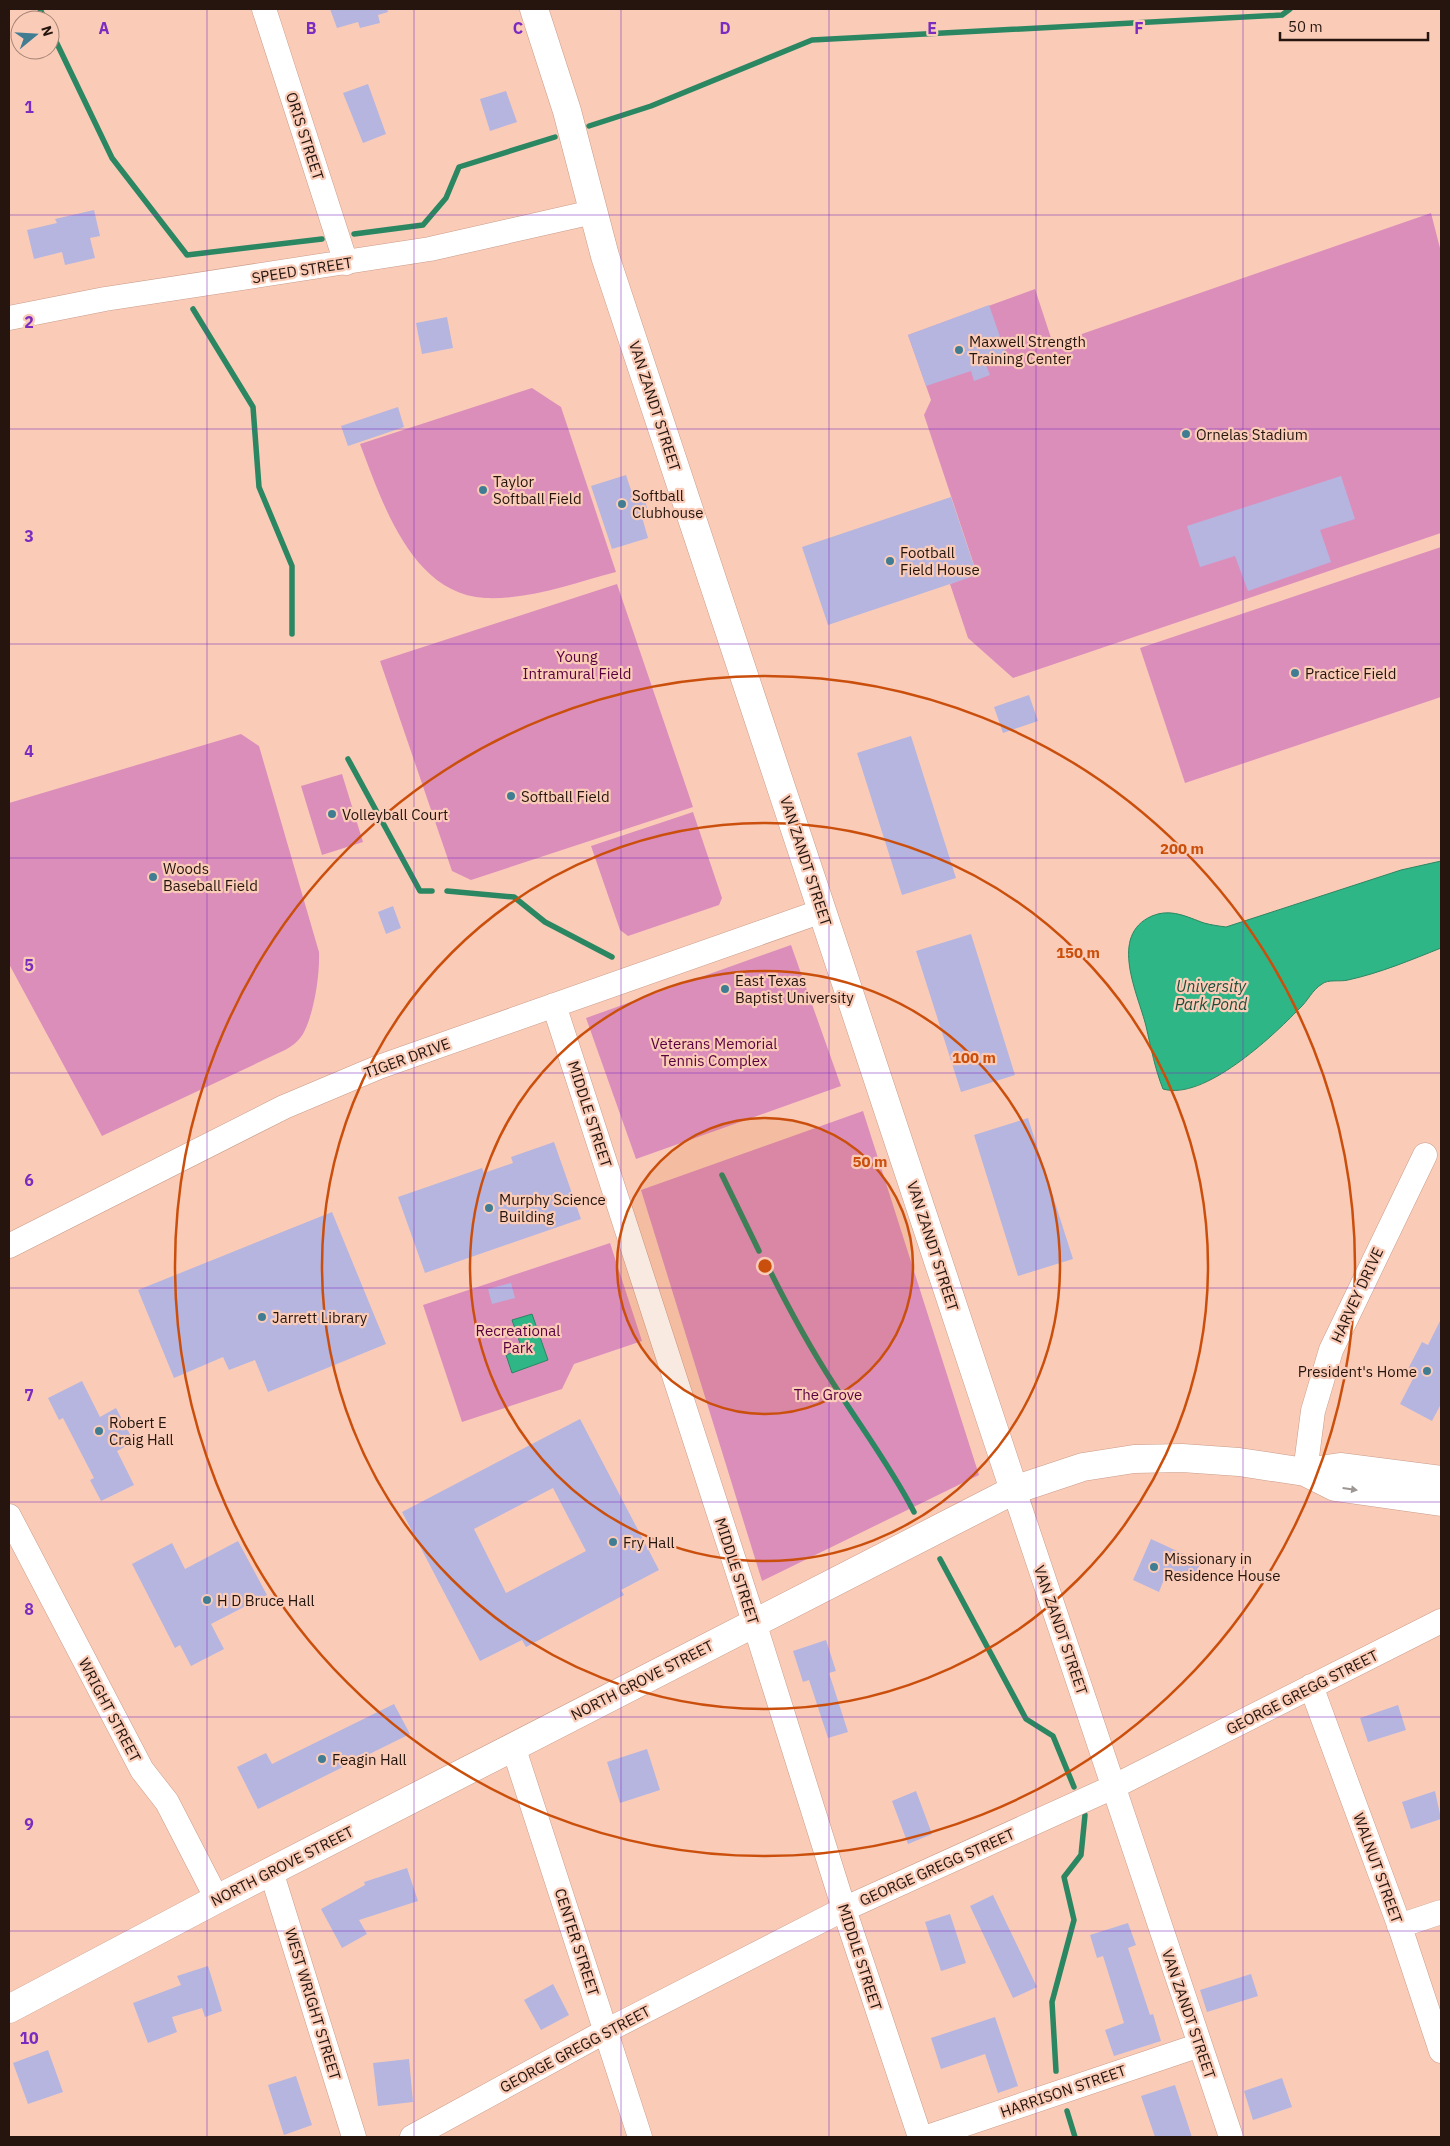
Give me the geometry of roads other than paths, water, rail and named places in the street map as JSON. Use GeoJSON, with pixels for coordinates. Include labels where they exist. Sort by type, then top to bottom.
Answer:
{"type":"FeatureCollection","features":[{"type":"Feature","properties":{"kind":"main road","name":"VAN ZANDT STREET"},"geometry":{"type":"LineString","coordinates":[[534,9],[566,111],[605,256],[1014,1490]]}},
{"type":"Feature","properties":{"kind":"main road","name":"NORTH GROVE STREET"},"geometry":{"type":"LineString","coordinates":[[9,2010],[271,1871],[1014,1490],[1083,1467],[1158,1458],[1206,1459],[1305,1472],[1340,1467],[1441,1480]]}},
{"type":"Feature","properties":{"kind":"main road","name":"NORTH GROVE STREET"},"geometry":{"type":"LineString","coordinates":[[1305,1472],[1335,1486],[1441,1502]]}},
{"type":"Feature","properties":{"kind":"street","name":"ORIS STREET"},"geometry":{"type":"LineString","coordinates":[[264,9],[346,263]]}},
{"type":"Feature","properties":{"kind":"street","name":"SPEED STREET"},"geometry":{"type":"LineString","coordinates":[[9,318],[105,299],[454,245],[593,212]]}},
{"type":"Feature","properties":{"kind":"street","name":"TIGER DRIVE"},"geometry":{"type":"LineString","coordinates":[[9,1246],[301,1099],[380,1067],[822,911]]}},
{"type":"Feature","properties":{"kind":"street","name":"MIDDLE STREET"},"geometry":{"type":"LineString","coordinates":[[554,1006],[754,1622],[844,1909],[920,2137]]}},
{"type":"Feature","properties":{"kind":"street","name":"HARVEY DRIVE"},"geometry":{"type":"LineString","coordinates":[[1305,1472],[1313,1411],[1331,1350],[1425,1155]]}},
{"type":"Feature","properties":{"kind":"street","name":"VAN ZANDT STREET"},"geometry":{"type":"LineString","coordinates":[[1014,1490],[1231,2137]]}},
{"type":"Feature","properties":{"kind":"street","name":"WRIGHT STREET"},"geometry":{"type":"LineString","coordinates":[[9,1516],[142,1770],[168,1802],[217,1899]]}},
{"type":"Feature","properties":{"kind":"street","name":"GEORGE GREGG STREET"},"geometry":{"type":"LineString","coordinates":[[412,2137],[606,2031],[844,1909],[1113,1787],[1438,1621]]}},
{"type":"Feature","properties":{"kind":"street","name":"WALNUT STREET"},"geometry":{"type":"LineString","coordinates":[[1311,1686],[1399,1926],[1441,2051]]}},
{"type":"Feature","properties":{"kind":"street","name":"CENTER STREET"},"geometry":{"type":"LineString","coordinates":[[513,1746],[640,2137]]}},
{"type":"Feature","properties":{"kind":"street","name":"WEST WRIGHT STREET"},"geometry":{"type":"LineString","coordinates":[[271,1871],[354,2137]]}},
{"type":"Feature","properties":{"kind":"street"},"geometry":{"type":"LineString","coordinates":[[1399,1926],[1441,1912]]}},
{"type":"Feature","properties":{"kind":"street","name":"HARRISON STREET"},"geometry":{"type":"LineString","coordinates":[[927,2137],[1200,2046]]}},
{"type":"Feature","properties":{"kind":"water","name":"University Park Pond"},"geometry":{"type":"Polygon","coordinates":[[[1441,861],[1441,948],[1372,974],[1348,980],[1325,982],[1315,989],[1302,1006],[1272,1035],[1236,1064],[1198,1086],[1180,1090],[1163,1089],[1155,1066],[1130,966],[1129,951],[1131,937],[1139,925],[1152,916],[1172,913],[1204,923],[1226,927],[1401,870],[1441,861]]]}},
{"type":"Feature","properties":{"kind":"water"},"geometry":{"type":"Polygon","coordinates":[[[532,1314],[548,1360],[512,1373],[506,1355],[522,1349],[512,1320],[532,1314]]]}},
{"type":"Feature","properties":{"kind":"waterway"},"geometry":{"type":"LineString","coordinates":[[589,126],[651,106],[812,40],[1282,15],[1290,9]]}},
{"type":"Feature","properties":{"kind":"waterway"},"geometry":{"type":"LineString","coordinates":[[60,50],[112,158],[187,255],[322,239]]}},
{"type":"Feature","properties":{"kind":"waterway"},"geometry":{"type":"LineString","coordinates":[[354,234],[423,225],[446,198],[459,167],[555,137]]}},
{"type":"Feature","properties":{"kind":"waterway"},"geometry":{"type":"LineString","coordinates":[[193,309],[253,407],[259,487],[292,566],[292,634]]}},
{"type":"Feature","properties":{"kind":"waterway"},"geometry":{"type":"LineString","coordinates":[[348,759],[420,891],[432,891]]}},
{"type":"Feature","properties":{"kind":"waterway"},"geometry":{"type":"LineString","coordinates":[[447,891],[514,897],[545,922],[612,957]]}},
{"type":"Feature","properties":{"kind":"waterway"},"geometry":{"type":"LineString","coordinates":[[722,1175],[759,1251]]}},
{"type":"Feature","properties":{"kind":"waterway"},"geometry":{"type":"LineString","coordinates":[[768,1267],[816,1355],[914,1512]]}},
{"type":"Feature","properties":{"kind":"waterway"},"geometry":{"type":"LineString","coordinates":[[940,1559],[1026,1719],[1053,1736],[1074,1787]]}},
{"type":"Feature","properties":{"kind":"waterway"},"geometry":{"type":"LineString","coordinates":[[1056,2071],[1052,2002],[1074,1920],[1064,1877],[1081,1855],[1085,1815]]}},
{"type":"Feature","properties":{"kind":"waterway"},"geometry":{"type":"LineString","coordinates":[[1067,2111],[1075,2137]]}},
{"type":"Feature","properties":{"kind":"place","name":"Maxwell Strength Training Center"},"geometry":{"type":"Point","coordinates":[959,350]}},
{"type":"Feature","properties":{"kind":"place","name":"Ornelas Stadium"},"geometry":{"type":"Point","coordinates":[1186,434]}},
{"type":"Feature","properties":{"kind":"place","name":"Taylor Softball Field"},"geometry":{"type":"Point","coordinates":[483,490]}},
{"type":"Feature","properties":{"kind":"place","name":"Softball Clubhouse"},"geometry":{"type":"Point","coordinates":[622,504]}},
{"type":"Feature","properties":{"kind":"place","name":"Football Field House"},"geometry":{"type":"Point","coordinates":[890,561]}},
{"type":"Feature","properties":{"kind":"place","name":"Practice Field"},"geometry":{"type":"Point","coordinates":[1295,673]}},
{"type":"Feature","properties":{"kind":"place","name":"Softball Field"},"geometry":{"type":"Point","coordinates":[511,796]}},
{"type":"Feature","properties":{"kind":"place","name":"Volleyball Court"},"geometry":{"type":"Point","coordinates":[332,814]}},
{"type":"Feature","properties":{"kind":"place","name":"Woods Baseball Field"},"geometry":{"type":"Point","coordinates":[153,877]}},
{"type":"Feature","properties":{"kind":"place","name":"East Texas Baptist University"},"geometry":{"type":"Point","coordinates":[725,989]}},
{"type":"Feature","properties":{"kind":"place","name":"Murphy Science Building"},"geometry":{"type":"Point","coordinates":[489,1208]}},
{"type":"Feature","properties":{"kind":"place","name":"Jarrett Library"},"geometry":{"type":"Point","coordinates":[262,1317]}},
{"type":"Feature","properties":{"kind":"place","name":"President's Home"},"geometry":{"type":"Point","coordinates":[1427,1371]}},
{"type":"Feature","properties":{"kind":"place","name":"Robert E Craig Hall"},"geometry":{"type":"Point","coordinates":[99,1431]}},
{"type":"Feature","properties":{"kind":"place","name":"Fry Hall"},"geometry":{"type":"Point","coordinates":[613,1542]}},
{"type":"Feature","properties":{"kind":"place","name":"Missionary in Residence House"},"geometry":{"type":"Point","coordinates":[1154,1567]}},
{"type":"Feature","properties":{"kind":"place","name":"H D Bruce Hall"},"geometry":{"type":"Point","coordinates":[207,1600]}},
{"type":"Feature","properties":{"kind":"place","name":"Feagin Hall"},"geometry":{"type":"Point","coordinates":[322,1759]}},
{"type":"Feature","properties":{"kind":"park label","name":"Young Intramural Field"},"geometry":{"type":"Point","coordinates":[577,664]}},
{"type":"Feature","properties":{"kind":"park label","name":"Veterans Memorial Tennis Complex"},"geometry":{"type":"Point","coordinates":[714,1052]}},
{"type":"Feature","properties":{"kind":"park label","name":"Recreational Park"},"geometry":{"type":"Point","coordinates":[518,1338]}},
{"type":"Feature","properties":{"kind":"park label","name":"The Grove"},"geometry":{"type":"Point","coordinates":[828,1394]}}]}
